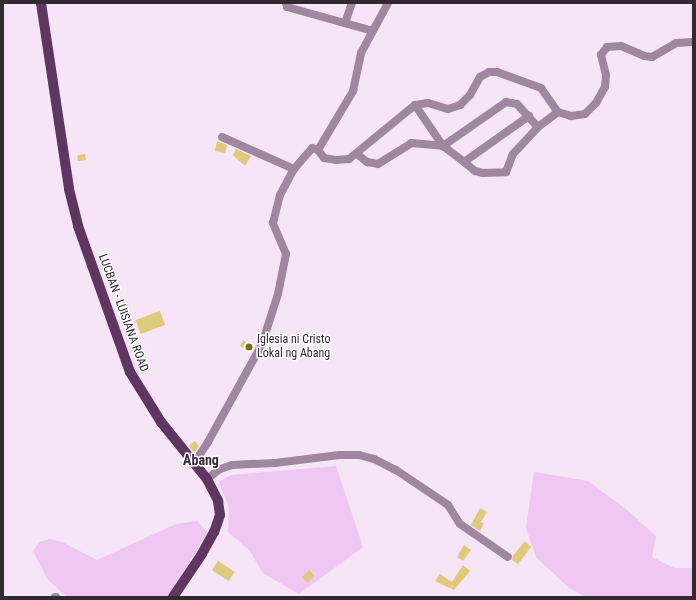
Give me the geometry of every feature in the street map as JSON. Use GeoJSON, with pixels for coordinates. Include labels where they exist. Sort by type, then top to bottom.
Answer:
{"type":"FeatureCollection","features":[{"type":"Feature","properties":{"kind":"main road","name":"LUCBAN - LUISIANA ROAD"},"geometry":{"type":"LineString","coordinates":[[41,3],[69,189],[78,226],[130,372],[142,396],[207,479],[218,501],[220,515],[202,554],[173,597]]}},
{"type":"Feature","properties":{"kind":"street"},"geometry":{"type":"LineString","coordinates":[[286,3],[287,7],[373,31]]}},
{"type":"Feature","properties":{"kind":"street"},"geometry":{"type":"LineString","coordinates":[[345,23],[352,3]]}},
{"type":"Feature","properties":{"kind":"street"},"geometry":{"type":"LineString","coordinates":[[318,150],[353,91],[361,53],[388,3]]}},
{"type":"Feature","properties":{"kind":"street"},"geometry":{"type":"LineString","coordinates":[[194,462],[208,442],[262,344],[278,294],[286,254],[273,223],[280,195],[294,169],[312,148],[318,150],[324,158],[336,160],[356,154],[415,105],[423,103],[448,109],[454,107],[470,95],[480,77],[497,72],[541,88],[558,112],[578,116],[590,111],[596,103],[607,80],[601,55],[607,47],[622,46],[644,56],[652,57],[676,43],[693,42]]}},
{"type":"Feature","properties":{"kind":"street"},"geometry":{"type":"LineString","coordinates":[[356,154],[367,162],[378,164],[411,143],[443,146],[506,102],[517,104],[538,127]]}},
{"type":"Feature","properties":{"kind":"street"},"geometry":{"type":"LineString","coordinates":[[415,105],[443,146],[475,171],[483,173],[506,172],[513,154],[538,127],[558,112]]}},
{"type":"Feature","properties":{"kind":"street"},"geometry":{"type":"LineString","coordinates":[[464,162],[529,116]]}},
{"type":"Feature","properties":{"kind":"street"},"geometry":{"type":"LineString","coordinates":[[222,137],[294,169]]}},
{"type":"Feature","properties":{"kind":"street"},"geometry":{"type":"LineString","coordinates":[[207,479],[220,468],[232,465],[275,463],[340,455],[367,457],[396,470],[448,505],[460,524],[508,557]]}},
{"type":"Feature","properties":{"kind":"shaded area"},"geometry":{"type":"Polygon","coordinates":[[[336,466],[363,547],[299,594],[263,573],[249,550],[228,532],[229,506],[218,482],[231,475],[336,466]]]}},
{"type":"Feature","properties":{"kind":"shaded area"},"geometry":{"type":"Polygon","coordinates":[[[534,472],[588,481],[626,509],[656,536],[652,557],[674,568],[693,568],[693,597],[586,597],[569,588],[536,557],[526,528],[534,472]]]}},
{"type":"Feature","properties":{"kind":"shaded area"},"geometry":{"type":"Polygon","coordinates":[[[198,521],[207,533],[168,597],[67,597],[48,580],[33,551],[40,542],[49,539],[62,542],[97,560],[176,524],[198,521]]]}},
{"type":"Feature","properties":{"kind":"building"},"geometry":{"type":"Polygon","coordinates":[[[217,141],[227,145],[225,153],[215,151],[217,141]]]}},
{"type":"Feature","properties":{"kind":"building"},"geometry":{"type":"Polygon","coordinates":[[[236,149],[251,156],[245,166],[233,155],[236,149]]]}},
{"type":"Feature","properties":{"kind":"building"},"geometry":{"type":"Polygon","coordinates":[[[85,154],[86,160],[78,161],[77,155],[85,154]]]}},
{"type":"Feature","properties":{"kind":"building"},"geometry":{"type":"Polygon","coordinates":[[[160,311],[165,325],[141,334],[136,320],[160,311]]]}},
{"type":"Feature","properties":{"kind":"building","name":"Iglesia ni Cristo Lokal ng Abang"},"geometry":{"type":"Polygon","coordinates":[[[243,340],[254,347],[251,352],[240,346],[243,340]]]}},
{"type":"Feature","properties":{"kind":"building"},"geometry":{"type":"Polygon","coordinates":[[[195,441],[199,446],[194,453],[189,446],[195,441]]]}},
{"type":"Feature","properties":{"kind":"building"},"geometry":{"type":"Polygon","coordinates":[[[480,508],[487,512],[481,522],[484,523],[480,531],[471,525],[480,508]]]}},
{"type":"Feature","properties":{"kind":"building"},"geometry":{"type":"Polygon","coordinates":[[[525,541],[531,547],[518,564],[512,560],[513,556],[525,541]]]}},
{"type":"Feature","properties":{"kind":"building"},"geometry":{"type":"Polygon","coordinates":[[[464,545],[471,550],[463,561],[457,557],[464,545]]]}},
{"type":"Feature","properties":{"kind":"building"},"geometry":{"type":"Polygon","coordinates":[[[218,561],[235,572],[229,581],[212,570],[218,561]]]}},
{"type":"Feature","properties":{"kind":"building"},"geometry":{"type":"Polygon","coordinates":[[[463,565],[470,571],[454,590],[435,581],[440,574],[452,582],[463,565]]]}},
{"type":"Feature","properties":{"kind":"building"},"geometry":{"type":"Polygon","coordinates":[[[309,570],[315,576],[308,583],[302,577],[309,570]]]}},
{"type":"Feature","properties":{"kind":"place","name":"Iglesia ni Cristo Lokal ng Abang"},"geometry":{"type":"Point","coordinates":[249,347]}},
{"type":"Feature","properties":{"kind":"district","name":"Abang"},"geometry":{"type":"Point","coordinates":[201,460]}}]}
